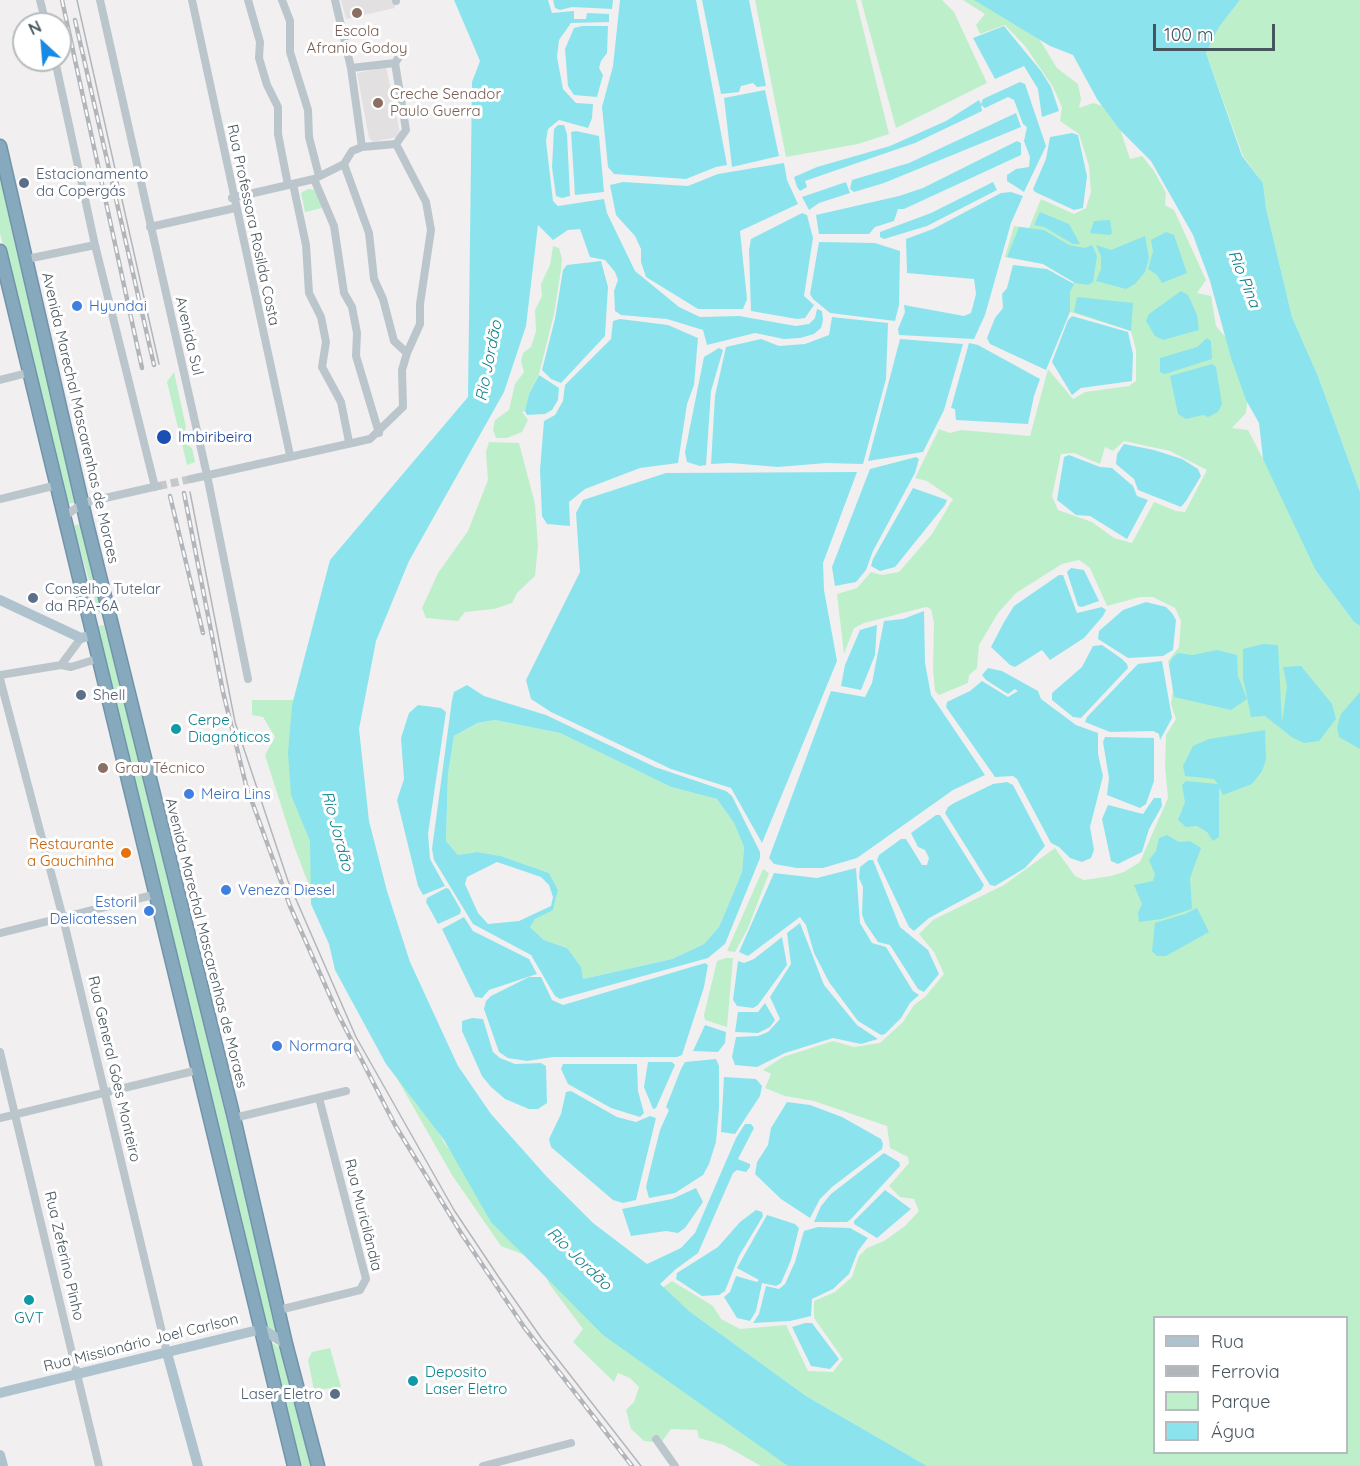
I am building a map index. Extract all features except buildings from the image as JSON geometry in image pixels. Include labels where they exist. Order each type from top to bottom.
[{"type":"highway","name":"Avenida Marechal Mascarenhas de Moraes","points":[[0,146],[3,176],[27,259],[108,607],[234,1118],[286,1344],[318,1466]]},
{"type":"highway","points":[[0,251],[57,485],[87,637],[100,658],[294,1466]]},
{"type":"highway","points":[[87,637],[108,607]]},
{"type":"main road","points":[[0,600],[87,637]]},
{"type":"main road","name":"Rua Missionário Joel Carlson","points":[[0,1393],[262,1329],[286,1344]]},
{"type":"main road","name":"Rua General Góes Monteiro","points":[[167,1353],[198,1466]]},
{"type":"main road","points":[[0,1455],[3,1466]]},
{"type":"street","name":"Avenida Sul","points":[[100,0],[207,475],[248,679]]},
{"type":"street","name":"Rua Professora Rosilda Costa","points":[[192,0],[232,198],[290,455]]},
{"type":"street","points":[[248,0],[260,42],[259,58],[267,85],[278,107],[278,134],[306,245],[309,293],[321,316],[326,342],[322,367],[341,402],[349,442]]},
{"type":"street","points":[[282,0],[290,21],[290,52],[308,110],[309,136],[316,177],[334,226],[344,293],[352,307],[357,333],[356,356],[379,433]]},
{"type":"street","points":[[335,0],[351,69],[362,147]]},
{"type":"street","points":[[232,198],[316,177],[345,164],[352,151],[362,147],[396,144],[406,130],[395,63],[403,51]]},
{"type":"street","points":[[351,69],[395,63]]},
{"type":"street","points":[[58,72],[95,245],[157,487],[83,503],[64,517]]},
{"type":"street","points":[[191,479],[290,455],[370,439],[379,433],[403,407],[402,370],[420,324],[419,308],[425,284],[431,224],[423,196],[396,144]]},
{"type":"street","points":[[345,164],[369,233],[369,253],[375,279],[394,341],[407,353]]},
{"type":"street","points":[[150,227],[235,208]]},
{"type":"street","points":[[27,259],[95,245]]},
{"type":"street","points":[[394,341],[413,339]]},
{"type":"street","points":[[0,380],[31,372]]},
{"type":"street","points":[[0,499],[57,485]]},
{"type":"street","points":[[61,665],[87,637]]},
{"type":"street","points":[[0,677],[61,665],[71,667],[100,658]]},
{"type":"street","name":"Rua General Góes Monteiro","points":[[0,677],[63,918],[167,1353]]},
{"type":"street","points":[[0,933],[157,894]]},
{"type":"street","name":"Rua Zeferino Pinho","points":[[0,1052],[99,1466]]},
{"type":"street","points":[[0,1118],[198,1070]]},
{"type":"street","points":[[234,1118],[346,1091]]},
{"type":"street","name":"Rua Muricilândia","points":[[279,1310],[360,1290],[366,1284],[319,1098]]},
{"type":"street","points":[[656,1439],[675,1466]]},
{"type":"street","points":[[483,1466],[571,1443]]},
{"type":"shaded area","name":"Escola Afranio Godoy","points":[[341,0],[395,0],[395,8],[346,19]]},
{"type":"shaded area","name":"Creche Senador Paulo Guerra","points":[[386,67],[400,133],[397,137],[373,142],[369,138],[357,73]]},
{"type":"green space","points":[[755,0],[856,0],[889,134],[858,144],[786,157]]},
{"type":"green space","points":[[861,0],[942,0],[954,12],[987,83],[896,128]]},
{"type":"green space","points":[[963,0],[993,0],[1033,29],[1057,68],[1078,84],[1081,99],[1079,108],[1093,103],[1106,107],[1118,123],[1130,159],[1142,156],[1154,171],[1166,193],[1165,205],[1174,210],[1206,280],[1197,293],[1211,296],[1216,326],[1228,340],[1248,395],[1246,413],[1232,428],[1248,430],[1286,503],[1316,571],[1354,622],[1360,626],[1360,1466],[927,1466],[806,1396],[689,1311],[662,1288],[672,1281],[713,1306],[721,1319],[740,1329],[786,1325],[808,1371],[833,1372],[843,1359],[814,1318],[814,1301],[835,1292],[852,1277],[859,1256],[867,1248],[884,1241],[905,1226],[919,1211],[914,1199],[900,1197],[889,1186],[909,1163],[908,1157],[890,1148],[887,1126],[814,1101],[785,1096],[765,1088],[771,1074],[763,1070],[783,1057],[833,1041],[854,1047],[880,1043],[903,1022],[914,1005],[925,997],[944,974],[934,952],[919,934],[933,920],[1004,885],[1055,848],[1075,876],[1084,880],[1124,872],[1140,862],[1168,798],[1165,767],[1166,735],[1176,719],[1171,704],[1173,690],[1168,661],[1179,647],[1181,621],[1175,608],[1153,597],[1140,597],[1107,606],[1090,568],[1079,560],[1062,564],[1016,593],[998,613],[979,645],[977,668],[969,675],[968,683],[939,695],[935,691],[934,623],[931,609],[926,607],[864,623],[854,628],[844,654],[837,594],[857,588],[871,572],[882,575],[899,572],[932,534],[953,499],[927,481],[915,478],[939,429],[950,433],[961,430],[1030,436],[1048,369],[1073,399],[1085,392],[1129,386],[1136,381],[1136,350],[1131,331],[1070,312],[1070,292],[1074,282],[1043,264],[1005,257],[1014,226],[1029,228],[1041,199],[1074,214],[1086,208],[1091,192],[1089,166],[1079,134],[1060,121],[1062,107],[1053,87],[1025,46],[1005,25],[980,34],[976,25],[985,14]],"holes":[[[1124,441],[1170,451],[1207,470],[1185,512],[1176,511],[1154,502],[1132,543],[1114,538],[1092,522],[1058,510],[1052,496],[1061,454],[1074,453],[1100,464],[1105,447],[1113,451]]]},
{"type":"green space","points":[[1240,0],[1360,0],[1360,492],[1318,376],[1292,317],[1266,208],[1263,183],[1243,156],[1206,53],[1219,27]]},
{"type":"green space","points":[[3,180],[80,502],[67,504],[0,233],[0,183]]},
{"type":"green space","points":[[308,189],[317,190],[322,208],[305,212],[301,193]]},
{"type":"green space","points":[[553,246],[559,248],[562,259],[561,270],[554,314],[539,374],[529,394],[525,411],[522,412],[528,420],[522,432],[507,438],[496,438],[493,430],[495,420],[509,410],[515,384],[524,372],[521,361],[523,353],[531,347],[536,331],[535,310],[542,296],[541,284],[550,265]]},
{"type":"green space","points":[[174,372],[186,427],[183,434],[185,443],[192,448],[195,462],[187,465],[167,382]]},
{"type":"green space","points":[[489,442],[519,443],[535,504],[538,546],[535,576],[517,593],[512,603],[494,609],[465,612],[458,621],[426,618],[422,608],[438,573],[468,531],[488,480],[486,452]]},
{"type":"green space","points":[[84,523],[104,605],[99,614],[73,526]]},
{"type":"green space","points":[[104,625],[170,883],[278,1336],[266,1329],[238,1209],[222,1153],[97,626]]},
{"type":"green space","points":[[252,700],[305,700],[393,1051],[445,1144],[468,1173],[813,1466],[761,1466],[724,1445],[699,1438],[697,1430],[671,1429],[661,1443],[644,1441],[631,1429],[626,1410],[634,1402],[639,1387],[630,1378],[618,1373],[614,1382],[573,1342],[583,1329],[550,1285],[538,1260],[501,1246],[452,1175],[394,1073],[321,917],[294,846],[265,755],[275,737],[263,717],[252,715]]},
{"type":"green space","points":[[495,720],[560,733],[671,787],[717,799],[734,823],[744,847],[742,872],[719,927],[704,944],[672,959],[583,979],[567,948],[544,940],[530,927],[535,919],[553,909],[558,890],[549,873],[501,856],[477,852],[458,855],[446,841],[448,774],[454,736],[479,723]]},
{"type":"green space","points":[[763,869],[769,873],[748,928],[735,952],[727,951]]},
{"type":"green space","points":[[733,958],[727,1027],[705,1020],[704,1015],[717,961]]},
{"type":"green space","points":[[270,1341],[283,1350],[311,1466],[298,1466]]},
{"type":"green space","points":[[330,1348],[341,1387],[314,1390],[308,1360],[312,1352]]},
{"type":"water","name":"Rio Jordão","points":[[454,0],[548,0],[552,13],[574,11],[574,19],[586,19],[587,13],[609,14],[609,22],[571,23],[559,40],[557,57],[563,89],[576,103],[593,104],[592,118],[588,128],[559,120],[548,129],[546,141],[553,201],[558,206],[604,199],[607,213],[635,271],[679,307],[700,317],[739,316],[796,326],[809,324],[815,318],[817,309],[822,311],[823,320],[821,328],[814,334],[800,338],[784,339],[755,333],[707,345],[703,330],[667,319],[621,315],[615,311],[614,291],[618,280],[615,272],[605,260],[590,257],[580,229],[568,230],[553,240],[538,225],[526,326],[504,392],[409,561],[376,641],[359,729],[369,821],[387,891],[410,962],[458,1066],[491,1114],[547,1177],[593,1223],[647,1264],[681,1248],[695,1233],[736,1138],[745,1124],[751,1124],[754,1128],[738,1159],[750,1164],[750,1167],[746,1172],[737,1170],[733,1173],[698,1253],[660,1284],[689,1311],[806,1396],[927,1466],[788,1466],[603,1335],[491,1222],[444,1140],[386,1064],[335,970],[329,944],[311,904],[310,841],[291,795],[288,753],[292,705],[330,560],[468,397],[472,82],[480,61]]},
{"type":"water","points":[[553,0],[613,0],[612,9],[572,7],[560,10],[555,8]]},
{"type":"water","points":[[620,0],[696,0],[727,165],[686,179],[614,174],[608,167],[602,107],[613,66]]},
{"type":"water","points":[[702,0],[749,0],[766,86],[757,87],[753,83],[741,86],[739,92],[721,94]]},
{"type":"water","name":"Rio Pina","points":[[974,0],[1240,0],[1219,27],[1206,53],[1242,156],[1263,183],[1266,208],[1292,317],[1318,376],[1360,492],[1360,626],[1354,622],[1316,571],[1263,459],[1259,423],[1246,400],[1231,358],[1210,281],[1193,235],[1151,161],[1120,130],[1097,99],[1073,55],[1050,46]]},
{"type":"water","points":[[608,26],[607,53],[599,68],[603,75],[597,97],[574,95],[568,86],[565,49],[574,28]]},
{"type":"water","points":[[1004,26],[1041,71],[1051,87],[1059,111],[1042,117],[1038,89],[1024,66],[995,79],[973,38]]},
{"type":"water","points":[[1020,82],[1025,84],[1046,146],[1024,192],[1007,181],[1007,175],[1016,169],[1029,167],[1030,157],[1024,141],[1027,127],[1023,124],[1014,100],[1008,97],[985,108],[981,105],[982,111],[915,143],[805,181],[807,187],[800,191],[797,187],[794,177],[817,167],[890,146],[946,121],[979,100],[981,104],[983,99]]},
{"type":"water","points":[[765,90],[779,156],[732,167],[724,98]]},
{"type":"water","points":[[1016,113],[1021,127],[884,183],[854,192],[850,189],[852,180],[909,163]]},
{"type":"water","points":[[558,125],[564,125],[567,134],[570,196],[562,198],[556,196],[552,167],[554,129]]},
{"type":"water","points":[[571,132],[599,136],[604,192],[575,195]]},
{"type":"water","points":[[1072,133],[1078,135],[1087,176],[1083,208],[1074,210],[1033,189],[1046,159],[1050,137]]},
{"type":"water","points":[[1017,141],[1021,143],[1021,155],[904,209],[898,209],[894,221],[875,227],[869,234],[819,234],[816,215],[899,196],[923,188]]},
{"type":"water","points":[[784,163],[787,180],[798,204],[740,231],[747,299],[743,309],[698,309],[646,277],[641,262],[641,249],[635,236],[616,215],[610,185],[623,182],[688,186],[718,174]]},
{"type":"water","points":[[846,182],[850,193],[819,203],[809,210],[802,197]]},
{"type":"water","points":[[993,182],[997,190],[927,226],[884,239],[880,237],[880,232],[931,213]]},
{"type":"water","points":[[1011,192],[1023,196],[1011,223],[985,315],[974,339],[899,335],[898,329],[905,312],[904,305],[964,316],[971,313],[976,294],[974,279],[907,273],[906,239],[933,229],[1001,193]]},
{"type":"water","points":[[1040,212],[1069,224],[1080,244],[1073,244],[1044,227],[1034,225]]},
{"type":"water","points":[[802,213],[807,215],[813,238],[804,296],[814,305],[805,318],[797,319],[751,311],[749,250],[751,239]]},
{"type":"water","points":[[1110,220],[1112,233],[1110,235],[1090,233],[1094,221]]},
{"type":"water","points":[[1019,227],[1044,230],[1069,245],[1085,248],[1092,245],[1097,256],[1093,282],[1088,285],[1075,283],[1043,264],[1007,257]]},
{"type":"water","points":[[1166,232],[1174,235],[1187,273],[1162,283],[1157,275],[1148,269],[1153,251],[1151,240]]},
{"type":"water","points":[[1145,236],[1149,258],[1145,272],[1135,284],[1126,289],[1096,281],[1101,269],[1101,256],[1096,245],[1111,250]]},
{"type":"water","points":[[819,242],[875,243],[900,251],[899,305],[895,321],[830,313],[813,299],[810,294]]},
{"type":"water","points":[[601,261],[608,287],[605,336],[561,383],[551,379],[542,370],[555,319],[563,270],[567,265]]},
{"type":"water","points":[[1013,265],[1047,269],[1074,284],[1070,292],[1070,312],[1046,370],[990,344],[987,338],[995,318],[1003,308],[1002,294],[1007,288]]},
{"type":"water","points":[[1181,291],[1188,295],[1197,315],[1199,330],[1163,340],[1155,336],[1146,321],[1149,314]]},
{"type":"water","points":[[1077,297],[1133,303],[1131,331],[1074,312]]},
{"type":"water","points":[[1072,316],[1128,332],[1133,354],[1132,381],[1081,388],[1072,395],[1052,362],[1068,320]]},
{"type":"water","points":[[832,317],[888,323],[886,379],[863,464],[826,463],[778,467],[730,463],[711,464],[715,396],[726,347],[761,339],[779,346],[805,344],[829,335]]},
{"type":"water","points":[[620,319],[668,325],[698,338],[694,385],[687,404],[678,463],[640,468],[585,489],[569,502],[570,526],[547,524],[542,516],[540,470],[544,421],[555,415],[563,401],[565,385],[611,339],[613,321]]},
{"type":"water","points":[[1207,338],[1211,341],[1212,359],[1165,374],[1160,372],[1160,358],[1197,347]]},
{"type":"water","points":[[900,339],[963,344],[944,410],[923,452],[868,461]]},
{"type":"water","points":[[969,343],[978,345],[1040,379],[1028,424],[956,420],[955,409],[951,408]]},
{"type":"water","points":[[719,348],[723,350],[711,391],[706,465],[700,466],[687,462],[685,452],[704,357]]},
{"type":"water","points":[[1212,364],[1216,367],[1222,404],[1218,412],[1208,417],[1203,415],[1186,419],[1178,414],[1170,376]]},
{"type":"water","points":[[539,375],[559,388],[558,400],[552,410],[545,414],[527,415],[525,411],[529,394]]},
{"type":"water","points":[[1124,444],[1182,459],[1198,469],[1201,476],[1181,507],[1138,490],[1134,479],[1116,464],[1117,454]]},
{"type":"water","points":[[1069,455],[1100,467],[1112,468],[1133,486],[1137,496],[1148,500],[1127,539],[1090,516],[1076,515],[1057,500],[1064,457]]},
{"type":"water","points":[[916,457],[919,459],[915,473],[873,551],[866,570],[856,582],[835,586],[832,567],[870,469]]},
{"type":"water","points":[[857,472],[823,563],[824,590],[837,661],[762,843],[731,788],[671,769],[551,712],[531,699],[526,680],[580,572],[576,513],[583,500],[666,473]]},
{"type":"water","points":[[913,488],[947,500],[895,567],[880,571],[871,566],[873,559]]},
{"type":"water","points":[[1071,568],[1084,570],[1099,601],[1082,607],[1078,606],[1067,572]]},
{"type":"water","points":[[1059,575],[1063,575],[1077,613],[1102,607],[1106,610],[1103,616],[1084,638],[1050,660],[1042,650],[1015,667],[1010,665],[991,647],[1004,622],[1014,606]]},
{"type":"water","points":[[1146,602],[1166,607],[1176,620],[1173,650],[1163,656],[1128,658],[1098,639],[1099,631],[1123,610]]},
{"type":"water","points":[[924,611],[925,663],[931,695],[985,775],[953,790],[857,858],[823,868],[797,868],[774,864],[769,858],[831,691],[865,697],[872,683],[884,621],[903,619]]},
{"type":"water","points":[[877,625],[875,655],[861,690],[841,686],[845,665],[860,630]]},
{"type":"water","points":[[1263,644],[1278,645],[1282,723],[1287,686],[1283,667],[1301,666],[1332,704],[1336,719],[1319,741],[1304,743],[1293,738],[1265,716],[1251,717],[1243,678],[1243,649]]},
{"type":"water","points":[[1102,645],[1122,659],[1128,668],[1081,718],[1073,717],[1052,700],[1052,693],[1082,667],[1093,646]]},
{"type":"water","points":[[1217,650],[1237,655],[1238,676],[1247,699],[1231,710],[1174,697],[1169,664],[1173,657],[1178,653],[1192,655]]},
{"type":"water","points":[[1162,661],[1172,718],[1160,740],[1159,734],[1153,731],[1110,732],[1085,722],[1087,717],[1138,664]]},
{"type":"water","points":[[988,668],[1002,671],[1038,691],[1041,699],[1076,725],[1098,733],[1098,754],[1103,776],[1090,827],[1094,850],[1091,858],[1082,862],[1070,858],[1059,847],[1051,843],[1017,779],[1013,776],[995,777],[946,707],[947,702],[970,691],[982,681],[1008,697],[1018,691],[1015,689],[1008,694],[986,680],[982,675]]},
{"type":"water","points":[[467,685],[484,696],[546,715],[655,767],[726,791],[732,796],[760,852],[760,858],[725,944],[708,958],[560,999],[555,996],[531,955],[473,924],[434,860],[432,849],[454,692]],"holes":[[[495,720],[560,733],[671,787],[717,799],[734,823],[744,847],[742,872],[719,927],[704,944],[672,959],[583,979],[581,967],[567,948],[544,940],[530,927],[535,919],[553,910],[558,890],[549,873],[501,856],[477,852],[458,855],[446,841],[448,774],[454,736],[478,723]],[[497,862],[541,877],[549,885],[553,897],[551,906],[519,921],[488,924],[478,913],[465,884],[467,877]]]},
{"type":"water","points":[[1360,692],[1360,749],[1339,737],[1337,727],[1341,714]]},
{"type":"water","points":[[418,705],[441,708],[446,712],[428,834],[430,859],[445,886],[423,895],[418,886],[397,800],[404,779],[401,738],[409,713]]},
{"type":"water","points":[[1265,730],[1266,760],[1262,771],[1252,784],[1223,795],[1219,787],[1219,837],[1213,841],[1207,832],[1197,826],[1186,827],[1178,820],[1185,802],[1182,785],[1186,781],[1218,784],[1214,779],[1185,776],[1183,766],[1193,746],[1209,739]]},
{"type":"water","points":[[1105,737],[1154,738],[1154,781],[1146,804],[1140,808],[1107,795],[1109,778],[1103,742]]},
{"type":"water","points":[[1007,782],[1013,785],[1045,846],[1025,868],[995,886],[990,885],[945,813],[954,803],[993,784]]},
{"type":"water","points":[[1154,798],[1161,798],[1162,806],[1149,829],[1142,852],[1118,864],[1111,861],[1102,819],[1108,805],[1143,814]]},
{"type":"water","points":[[936,815],[940,815],[984,885],[981,890],[929,918],[914,931],[909,927],[877,860],[879,855],[901,839],[906,839],[922,865],[927,865],[929,858],[925,850],[918,847],[911,833]]},
{"type":"water","points":[[1167,835],[1179,842],[1190,841],[1201,848],[1190,878],[1192,909],[1161,919],[1139,922],[1138,913],[1142,904],[1134,885],[1153,881],[1155,874],[1149,860],[1156,851],[1159,838]]},
{"type":"water","points":[[869,860],[873,860],[900,927],[928,950],[939,974],[924,992],[918,989],[890,945],[878,942],[865,923],[862,914],[863,887],[859,878],[860,867]]},
{"type":"water","points":[[856,868],[860,923],[872,943],[886,947],[913,991],[919,995],[910,1003],[901,1018],[885,1034],[881,1035],[858,1021],[829,982],[814,953],[806,925],[800,917],[748,956],[739,952],[774,873],[817,878]]},
{"type":"water","points":[[446,888],[449,889],[461,910],[460,914],[438,924],[426,902],[427,898]]},
{"type":"water","points":[[1197,908],[1209,932],[1166,956],[1157,956],[1152,951],[1155,923]]},
{"type":"water","points":[[464,917],[473,931],[529,959],[537,974],[489,990],[482,998],[475,997],[442,929]]},
{"type":"water","points":[[800,923],[824,985],[857,1025],[878,1039],[861,1044],[833,1038],[785,1053],[757,1067],[735,1065],[732,1057],[736,1037],[758,1036],[768,1032],[780,1019],[770,997],[791,964],[787,933]]},
{"type":"water","points":[[782,937],[787,965],[758,1005],[753,1008],[737,1006],[733,1000],[738,961],[744,963],[754,959]]},
{"type":"water","points":[[705,963],[708,965],[704,987],[682,1055],[677,1057],[553,1057],[527,1061],[508,1058],[499,1052],[484,1009],[486,1001],[491,996],[529,977],[541,977],[552,1000],[563,1005]]},
{"type":"water","points":[[765,1003],[775,1020],[770,1027],[758,1033],[735,1032],[738,1012],[758,1012]]},
{"type":"water","points":[[472,1018],[483,1019],[493,1052],[500,1058],[515,1064],[541,1063],[546,1066],[547,1103],[538,1109],[529,1109],[505,1099],[491,1087],[482,1076],[462,1031],[462,1021]]},
{"type":"water","points":[[705,1025],[726,1032],[725,1043],[718,1052],[693,1051]]},
{"type":"water","points":[[716,1059],[719,1066],[719,1108],[716,1142],[709,1164],[703,1175],[675,1193],[649,1198],[646,1187],[649,1174],[660,1130],[669,1110],[666,1107],[681,1069],[685,1062]]},
{"type":"water","points":[[648,1062],[672,1062],[675,1065],[656,1108],[653,1109],[644,1087]]},
{"type":"water","points":[[563,1064],[637,1064],[638,1091],[644,1113],[640,1117],[611,1108],[568,1084],[561,1069]]},
{"type":"water","points":[[724,1077],[756,1079],[762,1086],[760,1096],[735,1134],[721,1132]]},
{"type":"water","points":[[571,1091],[617,1117],[636,1122],[650,1116],[656,1118],[636,1200],[623,1203],[613,1200],[551,1147],[549,1139],[561,1114],[566,1092]]},
{"type":"water","points":[[787,1102],[810,1105],[842,1117],[881,1139],[883,1144],[882,1149],[832,1187],[820,1199],[810,1218],[781,1199],[755,1174],[757,1162],[768,1145],[771,1128]]},
{"type":"water","points":[[884,1153],[899,1162],[900,1166],[851,1219],[847,1222],[814,1222],[821,1206],[831,1194]]},
{"type":"water","points":[[696,1188],[703,1202],[685,1228],[678,1233],[666,1231],[631,1236],[622,1209],[672,1199]]},
{"type":"water","points":[[885,1190],[911,1209],[877,1238],[854,1224],[854,1221]]},
{"type":"water","points":[[756,1210],[762,1212],[763,1216],[739,1256],[725,1291],[719,1295],[702,1296],[676,1279],[677,1273],[718,1247],[740,1222]]},
{"type":"water","points":[[767,1215],[795,1224],[799,1228],[791,1260],[781,1283],[776,1286],[762,1283],[756,1311],[750,1321],[737,1318],[724,1297],[730,1292],[736,1276],[757,1282],[759,1280],[737,1268]]},
{"type":"water","points":[[818,1227],[850,1228],[868,1238],[858,1251],[849,1274],[833,1289],[812,1299],[811,1316],[790,1321],[753,1323],[759,1314],[766,1286],[779,1289],[785,1284],[795,1262],[804,1231]]},
{"type":"water","points":[[812,1323],[839,1359],[830,1369],[811,1366],[792,1327]]},
{"type":"tunnel","points":[[159,486],[191,479]]},
{"type":"tram line","points":[[77,0],[159,364]]},
{"type":"tram line","points":[[190,492],[235,722],[288,881],[356,1037],[454,1210],[542,1339],[641,1466]]},
{"type":"railway","points":[[62,0],[142,368]]},
{"type":"railway","points":[[75,20],[154,365]]},
{"type":"railway","points":[[184,493],[223,692],[246,785],[290,906],[338,1014],[395,1125],[461,1233],[524,1327],[632,1466]]},
{"type":"railway","points":[[170,496],[203,633]]},
{"type":"place","name":"Escola Afranio Godoy","points":[[357,13]]},
{"type":"place","name":"Creche Senador Paulo Guerra","points":[[378,103]]},
{"type":"place","name":"Estacionamento da Copergás","points":[[24,183]]},
{"type":"place","name":"Hyundai","points":[[77,306]]},
{"type":"place","name":"Imbiribeira","points":[[164,437]]},
{"type":"place","name":"Conselho Tutelar da RPA-6A","points":[[33,598]]},
{"type":"place","name":"Shell","points":[[81,695]]},
{"type":"place","name":"Cerpe Diagnóticos","points":[[176,729]]},
{"type":"place","name":"Grau Técnico","points":[[103,768]]},
{"type":"place","name":"Meira Lins","points":[[189,794]]},
{"type":"place","name":"Restaurante a Gauchinha","points":[[126,853]]},
{"type":"place","name":"Veneza Diesel","points":[[226,890]]},
{"type":"place","name":"Estoril Delicatessen","points":[[149,911]]},
{"type":"place","name":"Normarq","points":[[277,1046]]},
{"type":"place","name":"GVT","points":[[29,1300]]},
{"type":"place","name":"Deposito Laser Eletro","points":[[413,1381]]},
{"type":"place","name":"Laser Eletro","points":[[335,1394]]}]
